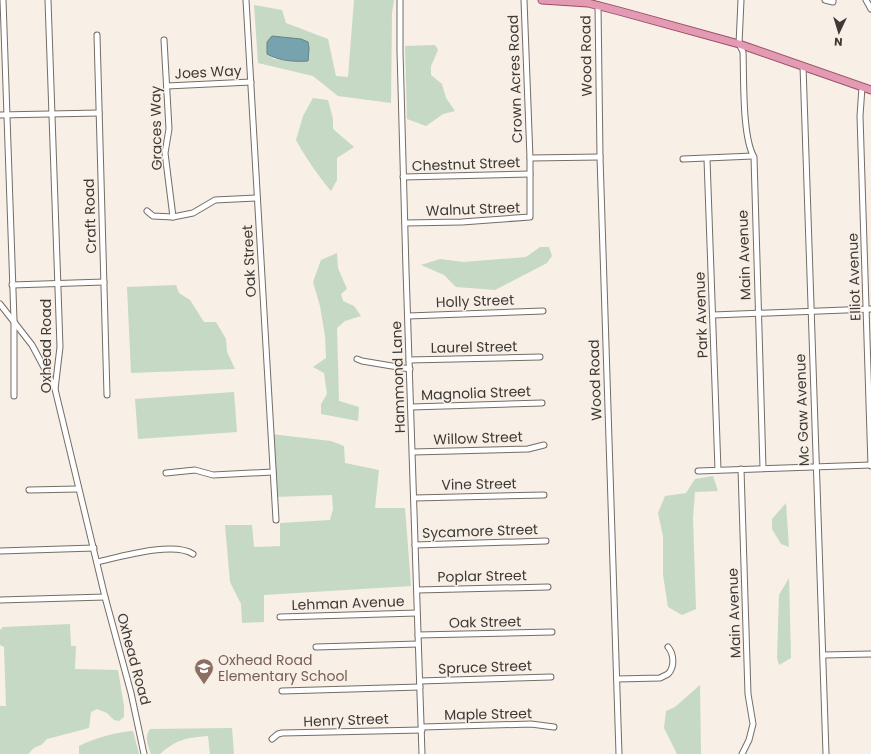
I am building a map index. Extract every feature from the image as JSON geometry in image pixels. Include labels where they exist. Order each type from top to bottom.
[{"type":"main road","points":[[542,0],[589,2],[739,44],[871,90]]},
{"type":"street","points":[[3,0],[14,320],[14,396]]},
{"type":"street","name":"Oxhead Road","points":[[48,0],[60,347],[55,389],[78,489],[133,701],[144,754]]},
{"type":"street","name":"Oak Street","points":[[246,0],[276,520]]},
{"type":"street","name":"Hammond Lane","points":[[400,0],[403,177],[422,754]]},
{"type":"street","name":"Crown Acres Road","points":[[524,0],[530,158]]},
{"type":"street","name":"Main Avenue","points":[[741,0],[739,44],[743,52],[745,113],[750,150],[753,156],[763,468]]},
{"type":"street","points":[[825,0],[833,1]]},
{"type":"street","points":[[866,0],[871,9]]},
{"type":"street","name":"Wood Road","points":[[598,5],[600,157],[619,754]]},
{"type":"street","name":"Craft Road","points":[[96,35],[107,395]]},
{"type":"street","name":"Graces Way","points":[[164,40],[169,129],[165,153],[173,217]]},
{"type":"street","name":"Mc Gaw Avenue","points":[[803,66],[826,754]]},
{"type":"street","name":"Joes Way","points":[[167,86],[251,82]]},
{"type":"street","name":"Elliot Avenue","points":[[862,87],[860,116],[869,309],[871,465]]},
{"type":"street","points":[[0,115],[99,113]]},
{"type":"street","points":[[684,159],[753,156]]},
{"type":"street","points":[[530,158],[600,157]]},
{"type":"street","name":"Walnut Street","points":[[405,223],[462,222],[529,218],[530,158]]},
{"type":"street","name":"Park Avenue","points":[[707,159],[718,470]]},
{"type":"street","name":"Chestnut Street","points":[[403,177],[530,174]]},
{"type":"street","points":[[147,211],[153,216],[173,217],[193,214],[215,200],[258,198]]},
{"type":"street","points":[[12,285],[104,282]]},
{"type":"street","points":[[0,304],[32,345],[55,389]]},
{"type":"street","points":[[713,315],[869,309]]},
{"type":"street","name":"Holly Street","points":[[408,316],[543,311]]},
{"type":"street","name":"Laurel Street","points":[[409,360],[540,357]]},
{"type":"street","points":[[357,359],[410,369]]},
{"type":"street","name":"Magnolia Street","points":[[411,407],[542,403]]},
{"type":"street","name":"Willow Street","points":[[412,452],[528,449],[544,445]]},
{"type":"street","points":[[698,471],[871,465]]},
{"type":"street","name":"Main Avenue","points":[[741,469],[748,694],[754,724],[744,753]]},
{"type":"street","points":[[166,473],[195,470],[213,475],[273,472]]},
{"type":"street","points":[[29,490],[78,489]]},
{"type":"street","name":"Vine Street","points":[[414,498],[544,495]]},
{"type":"street","name":"Sycamore Street","points":[[415,545],[546,541]]},
{"type":"street","points":[[0,551],[94,548]]},
{"type":"street","points":[[97,562],[147,551],[183,549],[193,554]]},
{"type":"street","name":"Poplar Street","points":[[416,590],[548,587]]},
{"type":"street","points":[[0,600],[105,597]]},
{"type":"street","name":"Lehman Avenue","points":[[280,617],[417,613]]},
{"type":"street","name":"Oak Street","points":[[418,636],[552,632]]},
{"type":"street","points":[[316,647],[418,644]]},
{"type":"street","points":[[617,679],[660,678],[668,674],[673,663],[672,651],[668,647]]},
{"type":"street","points":[[823,655],[871,654]]},
{"type":"street","name":"Spruce Street","points":[[282,692],[551,677]]},
{"type":"street","name":"Maple Street","points":[[422,728],[531,724],[554,727]]},
{"type":"street","name":"Henry Street","points":[[272,739],[278,734],[422,728]]},
{"type":"green space","points":[[354,0],[394,0],[392,13],[391,103],[338,96],[313,76],[258,63],[254,5],[282,10],[286,23],[328,39],[336,76],[348,77]],"holes":[[[267,42],[299,62],[274,59],[267,54]]]},
{"type":"green space","points":[[435,45],[438,50],[431,66],[431,75],[442,84],[446,98],[455,111],[443,114],[426,126],[407,119],[405,46]]},
{"type":"green space","points":[[313,98],[328,100],[333,119],[333,129],[354,147],[337,158],[337,180],[331,191],[312,166],[296,140],[303,116]]},
{"type":"green space","points":[[540,247],[549,247],[552,256],[547,263],[495,290],[456,287],[444,275],[421,265],[440,259],[463,262],[526,257]]},
{"type":"green space","points":[[337,253],[338,268],[347,289],[341,294],[343,301],[354,306],[361,316],[345,321],[337,328],[339,401],[359,407],[358,421],[321,414],[321,404],[327,394],[324,373],[313,367],[326,358],[325,336],[320,306],[313,282],[321,260]]},
{"type":"green space","points":[[176,285],[179,293],[190,300],[204,322],[216,322],[226,339],[227,352],[235,369],[131,373],[127,287]]},
{"type":"green space","points":[[234,392],[237,432],[138,439],[135,399]]},
{"type":"green space","points":[[271,434],[331,441],[344,446],[345,463],[379,470],[375,508],[405,508],[411,586],[264,595],[264,622],[242,623],[241,604],[230,582],[225,525],[252,525],[254,547],[280,546],[280,523],[330,520],[333,509],[332,495],[274,497]]},
{"type":"green space","points":[[713,476],[718,491],[695,492],[693,518],[696,609],[682,615],[668,607],[663,575],[663,536],[658,513],[665,496],[686,493],[695,479]]},
{"type":"green space","points":[[786,503],[789,547],[781,544],[772,529],[772,519]]},
{"type":"green space","points":[[789,578],[791,658],[779,665],[777,658],[779,595]]},
{"type":"green space","points":[[70,624],[71,646],[76,646],[75,669],[118,670],[124,706],[124,717],[119,721],[114,720],[107,713],[97,709],[91,712],[89,728],[47,739],[28,754],[0,754],[0,706],[6,706],[4,647],[0,645],[0,630],[3,627]]},
{"type":"green space","points":[[700,685],[701,754],[677,754],[664,728],[666,711],[675,707]]},
{"type":"green space","points":[[232,728],[234,754],[210,754],[208,736],[182,740],[160,754],[151,754],[147,741],[147,735],[150,729]]},
{"type":"green space","points":[[133,731],[139,754],[79,754],[79,746],[85,743],[113,734]]},
{"type":"water","points":[[272,36],[301,39],[308,42],[308,61],[287,60],[267,54],[267,42]]},
{"type":"place","name":"Oxhead Road Elementary School","points":[[204,685]]}]
